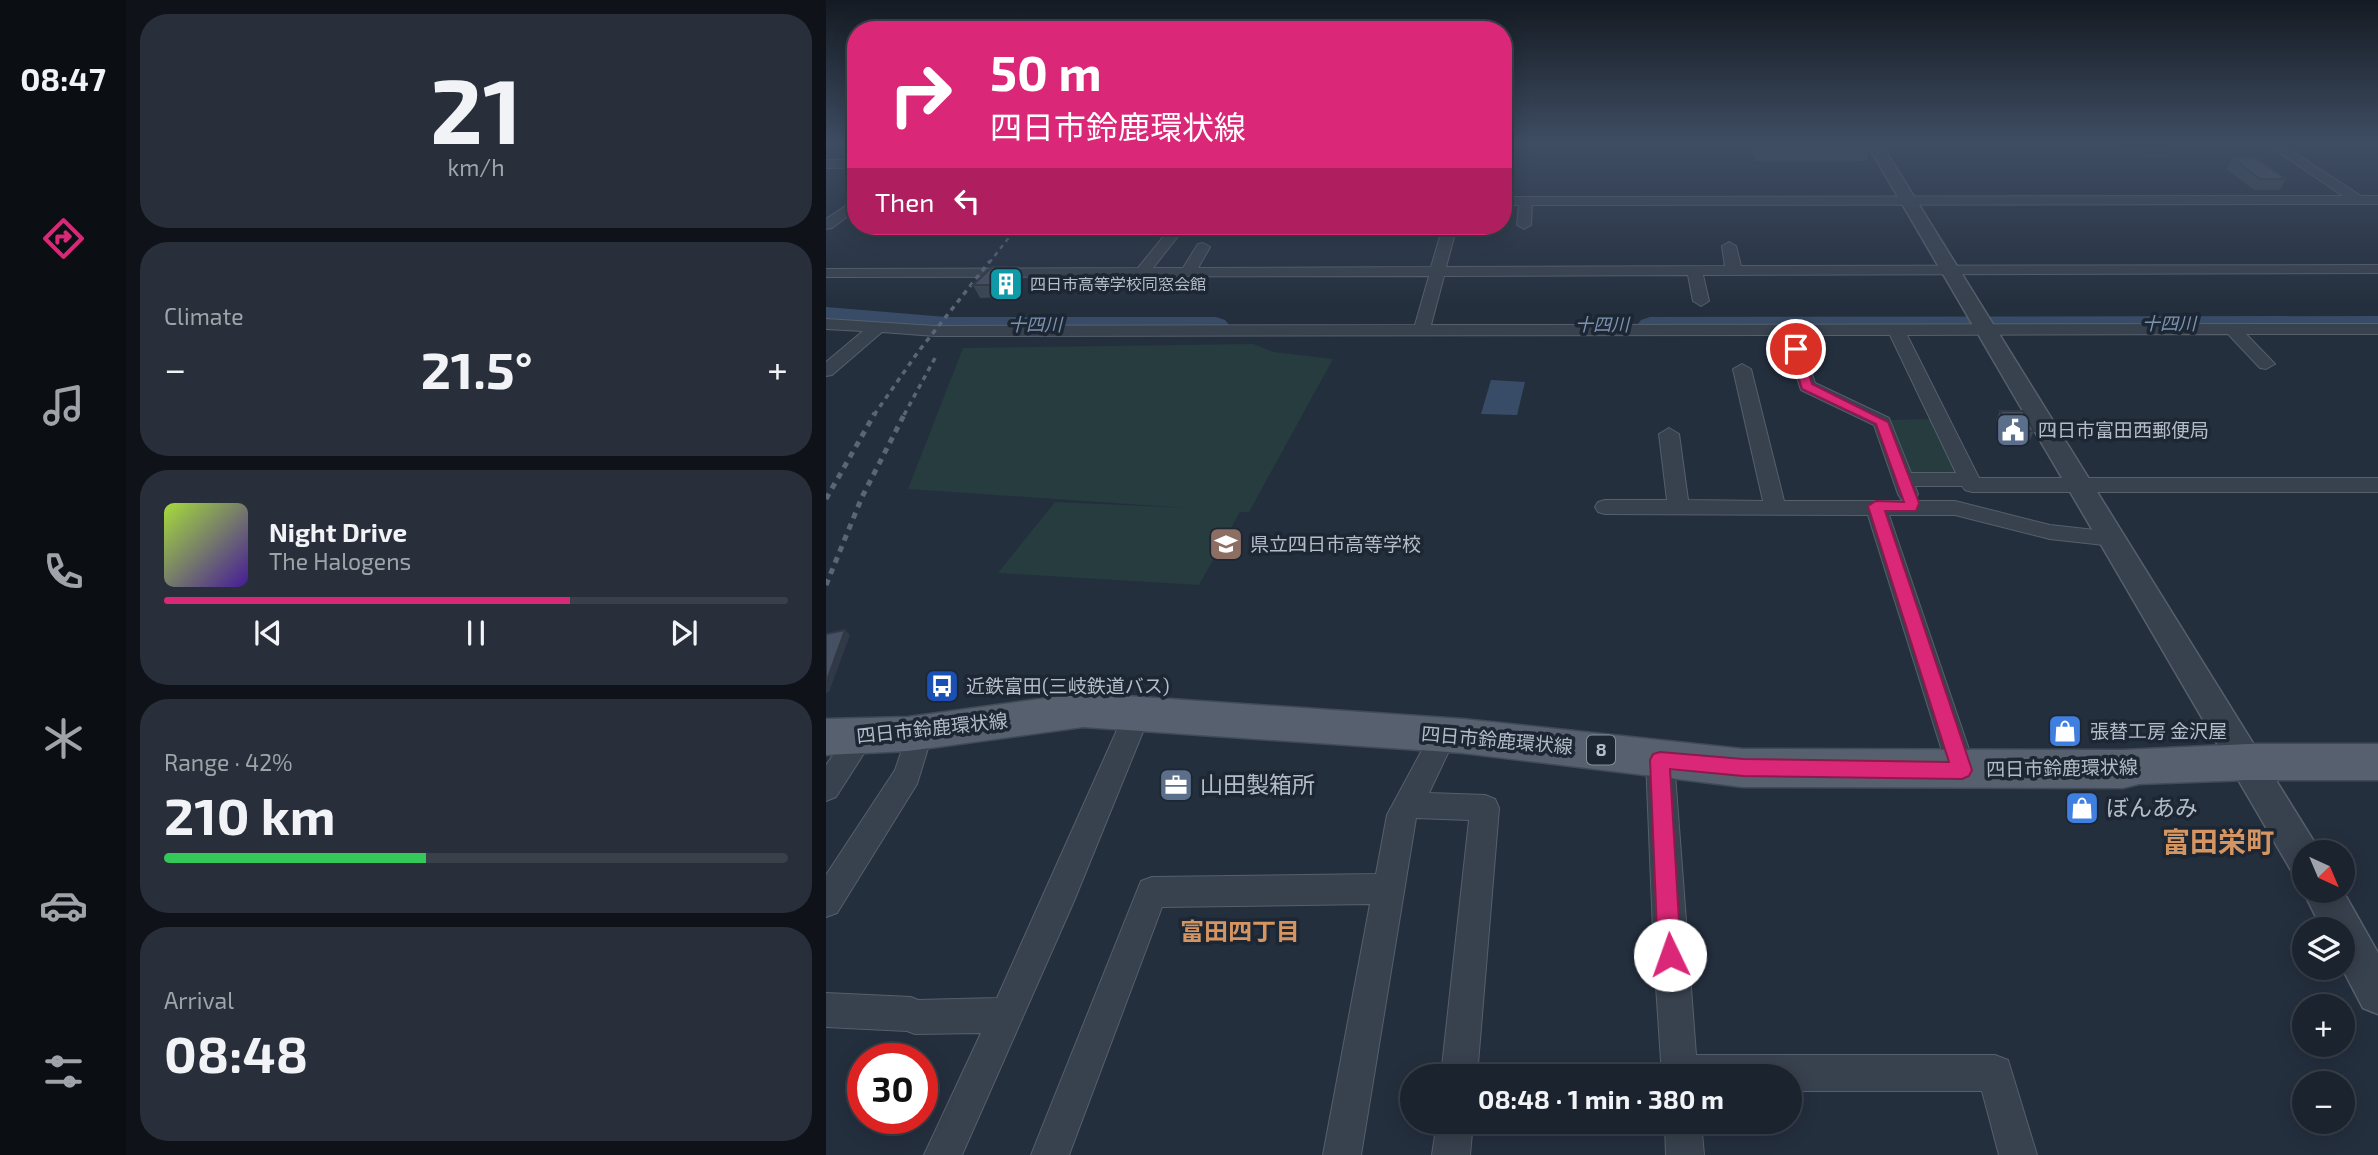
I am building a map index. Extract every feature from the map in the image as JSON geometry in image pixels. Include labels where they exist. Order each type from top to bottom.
[{"type":"main road","name":"四日市鈴鹿環状線","points":[[844,737],[920,732],[1059,712],[1139,712],[1444,734],[1604,750],[1660,760],[1743,768],[2123,769],[2139,766],[2248,762],[2373,769]]},
{"type":"street","points":[[1906,196],[2293,840]]},
{"type":"street","points":[[2351,196],[2378,214]]},
{"type":"street","points":[[1512,201],[2378,200]]},
{"type":"street","points":[[1524,225],[1527,201]]},
{"type":"street","points":[[826,225],[847,210]]},
{"type":"street","points":[[826,225],[847,224]]},
{"type":"street","points":[[1143,271],[1172,235]]},
{"type":"street","points":[[1422,326],[1448,235]]},
{"type":"street","points":[[1729,246],[1733,267],[1738,271]]},
{"type":"street","points":[[1188,272],[1203,247]]},
{"type":"street","points":[[826,273],[2378,269]]},
{"type":"street","points":[[1695,271],[1701,301]]},
{"type":"street","points":[[970,320],[1790,331],[1896,330],[1983,325],[2378,329]]},
{"type":"street","points":[[826,324],[935,331],[1422,326]]},
{"type":"street","points":[[826,371],[877,328]]},
{"type":"street","points":[[2232,329],[2266,364]]},
{"type":"street","points":[[1896,330],[1972,485],[2378,485]]},
{"type":"street","points":[[1790,331],[1807,386],[1882,422],[1904,480],[1911,508]]},
{"type":"street","points":[[1742,369],[1775,506]]},
{"type":"street","points":[[1669,434],[1675,496],[1681,507]]},
{"type":"street","points":[[1904,480],[1969,479]]},
{"type":"street","points":[[1876,506],[1962,770]]},
{"type":"street","points":[[1605,507],[1955,508],[2050,532],[2113,539]]},
{"type":"street","points":[[943,1155],[1139,712]]},
{"type":"street","points":[[826,902],[907,775],[920,732]]},
{"type":"street","points":[[1342,1155],[1401,815],[1409,805],[1444,734]]},
{"type":"street","points":[[826,788],[844,737]]},
{"type":"street","points":[[1660,760],[1678,1064]]},
{"type":"street","points":[[1409,805],[1485,808],[1460,1064]]},
{"type":"street","points":[[1050,1155],[1152,892],[1387,889]]},
{"type":"street","points":[[2329,903],[2378,993]]},
{"type":"street","points":[[826,1010],[911,1014],[915,1017],[1006,1015]]},
{"type":"street","points":[[1802,1074],[1995,1073],[2018,1155]]},
{"type":"street","points":[[1451,1155],[1454,1134]]},
{"type":"street","points":[[1684,1134],[1685,1155]]},
{"type":"green space","points":[[1253,344],[1273,352],[1333,359],[1249,512],[1240,512],[1199,585],[998,573],[1055,502],[1188,508],[908,489],[963,348]]},
{"type":"green space","points":[[1933,419],[1957,472],[1954,475],[1917,474],[1910,471],[1890,420]]},
{"type":"water","points":[[1491,380],[1525,382],[1517,415],[1481,414]]},
{"type":"building","points":[[992,267],[1016,267],[998,285],[973,285]]},
{"type":"building","points":[[2000,411],[2023,411],[2034,431],[2011,431]]},
{"type":"building","points":[[845,630],[826,683],[826,634]]},
{"type":"waterway","name":"十四川","points":[[826,314],[946,325],[1216,325]]},
{"type":"waterway","name":"十四川","points":[[1650,325],[2378,324]]},
{"type":"railway","points":[[989,263],[1011,235]]},
{"type":"railway","points":[[874,415],[918,352],[990,261]]},
{"type":"railway","points":[[904,415],[935,358]]},
{"type":"railway","points":[[826,499],[875,413]]},
{"type":"railway","points":[[826,585],[862,497],[905,413]]},
{"type":"place","name":"四日市高等学校同窓会館","points":[[1006,284]]},
{"type":"place","name":"四日市富田西郵便局","points":[[2013,430]]},
{"type":"place","name":"県立四日市高等学校","points":[[1226,544]]},
{"type":"place","name":"近鉄富田(三岐鉄道バス)","points":[[942,686]]},
{"type":"place","name":"張替工房 金沢屋","points":[[2065,731]]},
{"type":"place","name":"山田製箱所","points":[[1176,785]]},
{"type":"place","name":"ぼんあみ","points":[[2082,808]]},
{"type":"district","name":"富田栄町","points":[[2218,842]]},
{"type":"district","name":"富田四丁目","points":[[1240,932]]},
{"type":"route","points":[[1670,955],[1660,760],[1743,768],[1962,770],[1876,506],[1911,508],[1912,503],[1882,422],[1807,386],[1796,349]]}]
